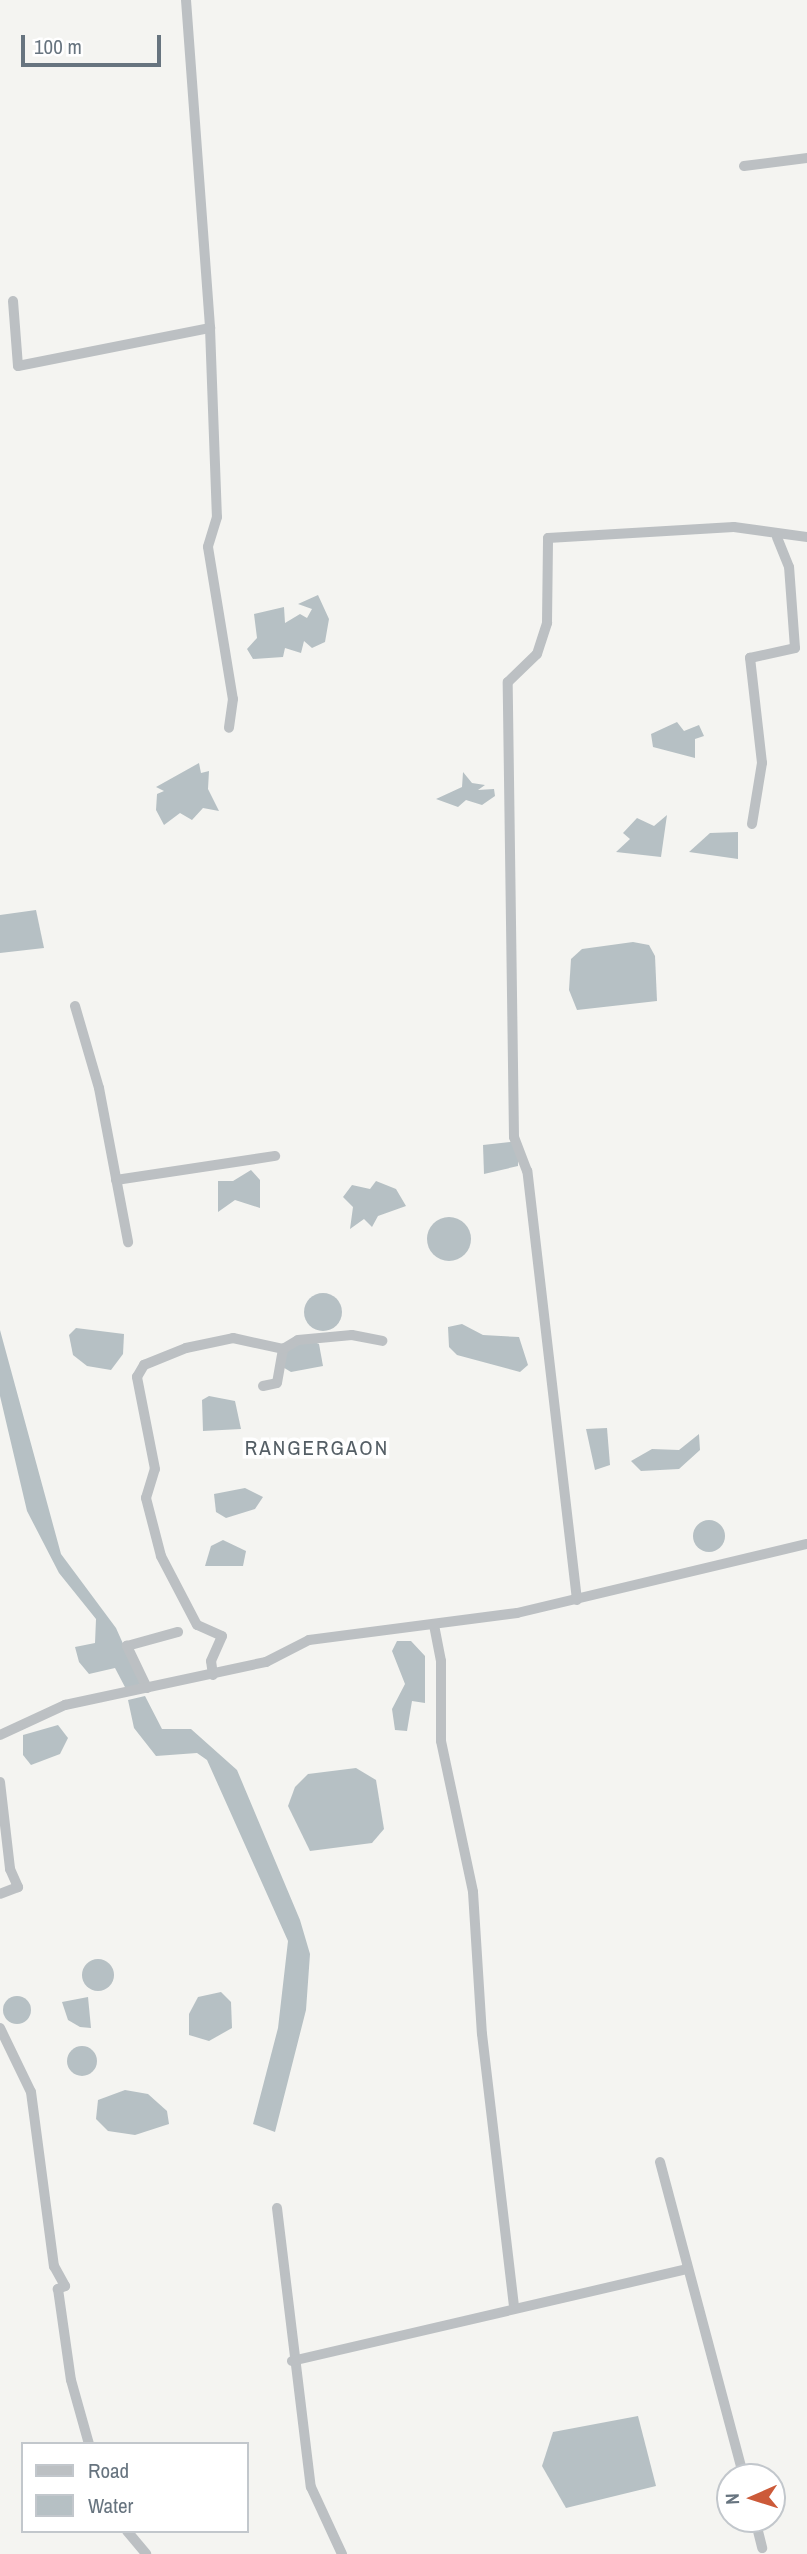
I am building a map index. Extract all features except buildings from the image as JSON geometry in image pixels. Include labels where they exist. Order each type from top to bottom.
[{"type":"street","points":[[186,0],[210,328],[217,517],[208,547],[233,699],[229,728]]},
{"type":"street","points":[[744,166],[807,158]]},
{"type":"street","points":[[13,301],[18,366],[210,328]]},
{"type":"street","points":[[577,1600],[527,1171],[514,1136],[508,682],[537,654],[547,623],[548,538],[734,527],[777,537],[807,537]]},
{"type":"street","points":[[752,824],[762,763],[750,657],[795,648],[789,567],[777,537]]},
{"type":"street","points":[[75,1006],[128,1242]]},
{"type":"street","points":[[116,1181],[275,1156]]},
{"type":"street","points":[[214,1675],[211,1661],[222,1636],[197,1625],[161,1556],[149,1510],[155,1469],[137,1377],[144,1366],[186,1348],[233,1338],[284,1349],[337,1335],[382,1341]]},
{"type":"street","points":[[263,1385],[277,1382],[284,1349]]},
{"type":"street","points":[[0,1735],[65,1705],[266,1662],[309,1640],[434,1625],[577,1600],[807,1544]]},
{"type":"street","points":[[434,1625],[441,1661],[441,1741],[473,1892],[482,2034],[514,2306]]},
{"type":"street","points":[[147,1688],[127,1646],[178,1632]]},
{"type":"street","points":[[0,1782],[10,1869],[18,1887],[0,1894]]},
{"type":"street","points":[[0,2028],[31,2092],[54,2266],[65,2286],[58,2289],[71,2380],[88,2442]]},
{"type":"street","points":[[660,2162],[686,2269],[740,2463]]},
{"type":"street","points":[[277,2208],[292,2361],[311,2487],[342,2554]]},
{"type":"street","points":[[292,2361],[514,2306],[686,2269]]},
{"type":"street","points":[[129,2533],[146,2554]]},
{"type":"street","points":[[758,2533],[762,2548]]},
{"type":"water","points":[[318,595],[329,619],[325,642],[312,648],[304,641],[301,653],[285,648],[283,657],[253,659],[247,649],[257,638],[254,614],[284,607],[285,623],[300,614],[307,618],[312,609],[298,604]]},
{"type":"water","points":[[677,722],[684,731],[699,725],[704,736],[695,739],[695,758],[653,747],[651,734]]},
{"type":"water","points":[[199,763],[201,773],[209,771],[208,789],[219,811],[203,808],[192,820],[180,813],[164,825],[156,810],[157,794],[164,791],[156,787]]},
{"type":"water","points":[[463,772],[472,783],[485,785],[478,790],[494,789],[495,796],[482,805],[466,800],[458,807],[436,799],[462,787]]},
{"type":"water","points":[[667,815],[661,857],[616,852],[630,839],[623,833],[637,818],[654,826]]},
{"type":"water","points":[[738,832],[738,859],[689,852],[710,833]]},
{"type":"water","points":[[36,910],[44,948],[0,953],[0,915]]},
{"type":"water","points":[[633,942],[649,945],[655,956],[657,1001],[577,1010],[569,990],[571,959],[582,949]]},
{"type":"water","points":[[518,1141],[518,1166],[484,1174],[483,1145]]},
{"type":"water","points":[[251,1170],[260,1180],[260,1208],[235,1200],[218,1212],[218,1181],[233,1181]]},
{"type":"water","points":[[376,1181],[396,1189],[406,1206],[378,1216],[372,1227],[364,1219],[350,1229],[353,1207],[343,1197],[352,1185],[370,1189]]},
{"type":"water","points":[[449,1217],[464,1224],[471,1239],[464,1254],[449,1261],[434,1254],[427,1239],[434,1224]]},
{"type":"water","points":[[323,1293],[336,1299],[342,1312],[336,1325],[323,1331],[310,1325],[304,1312],[310,1299]]},
{"type":"water","points":[[462,1324],[483,1335],[519,1337],[528,1365],[520,1372],[457,1355],[449,1347],[448,1327]]},
{"type":"water","points":[[76,1328],[124,1334],[123,1354],[111,1370],[87,1366],[73,1355],[69,1335]]},
{"type":"water","points":[[0,1330],[61,1554],[116,1628],[141,1684],[126,1689],[115,1668],[89,1674],[79,1662],[75,1647],[95,1643],[96,1619],[59,1573],[27,1511],[0,1396]]},
{"type":"water","points":[[307,1339],[319,1344],[323,1366],[291,1372],[281,1366],[283,1349]]},
{"type":"water","points":[[209,1396],[235,1401],[241,1429],[203,1431],[202,1400]]},
{"type":"water","points":[[607,1428],[610,1465],[595,1470],[586,1429]]},
{"type":"water","points":[[699,1434],[700,1450],[679,1469],[641,1471],[631,1461],[652,1449],[679,1450]]},
{"type":"water","points":[[245,1488],[263,1497],[255,1509],[226,1518],[216,1512],[214,1494]]},
{"type":"water","points":[[709,1520],[721,1524],[725,1536],[721,1548],[709,1552],[697,1548],[693,1536],[697,1524]]},
{"type":"water","points":[[223,1540],[246,1551],[243,1566],[205,1566],[211,1546]]},
{"type":"water","points":[[397,1641],[411,1641],[425,1656],[425,1703],[412,1701],[407,1731],[395,1730],[392,1709],[405,1684],[392,1651]]},
{"type":"water","points":[[145,1696],[162,1729],[191,1729],[237,1770],[300,1920],[310,1954],[306,2010],[275,2132],[253,2124],[278,2028],[288,1941],[207,1760],[197,1753],[156,1756],[134,1728],[128,1700]]},
{"type":"water","points":[[58,1725],[68,1738],[60,1754],[31,1765],[23,1755],[23,1735]]},
{"type":"water","points":[[356,1768],[376,1780],[384,1829],[372,1843],[310,1851],[288,1806],[295,1787],[308,1774]]},
{"type":"water","points":[[98,1959],[109,1964],[114,1975],[109,1986],[98,1991],[87,1986],[82,1975],[87,1964]]},
{"type":"water","points":[[221,1992],[231,2002],[232,2028],[209,2041],[189,2035],[189,2014],[198,1997]]},
{"type":"water","points":[[17,1996],[27,2000],[31,2010],[27,2020],[17,2024],[7,2020],[3,2010],[7,2000]]},
{"type":"water","points":[[88,1997],[91,2028],[80,2027],[68,2020],[62,2002]]},
{"type":"water","points":[[82,2046],[93,2050],[97,2061],[93,2072],[82,2076],[71,2072],[67,2061],[71,2050]]},
{"type":"water","points":[[125,2090],[148,2094],[167,2111],[169,2124],[135,2135],[108,2131],[96,2119],[98,2100]]},
{"type":"water","points":[[638,2416],[656,2486],[566,2508],[542,2466],[553,2432]]},
{"type":"district","name":"RANGERGAON","points":[[317,1448]]}]
